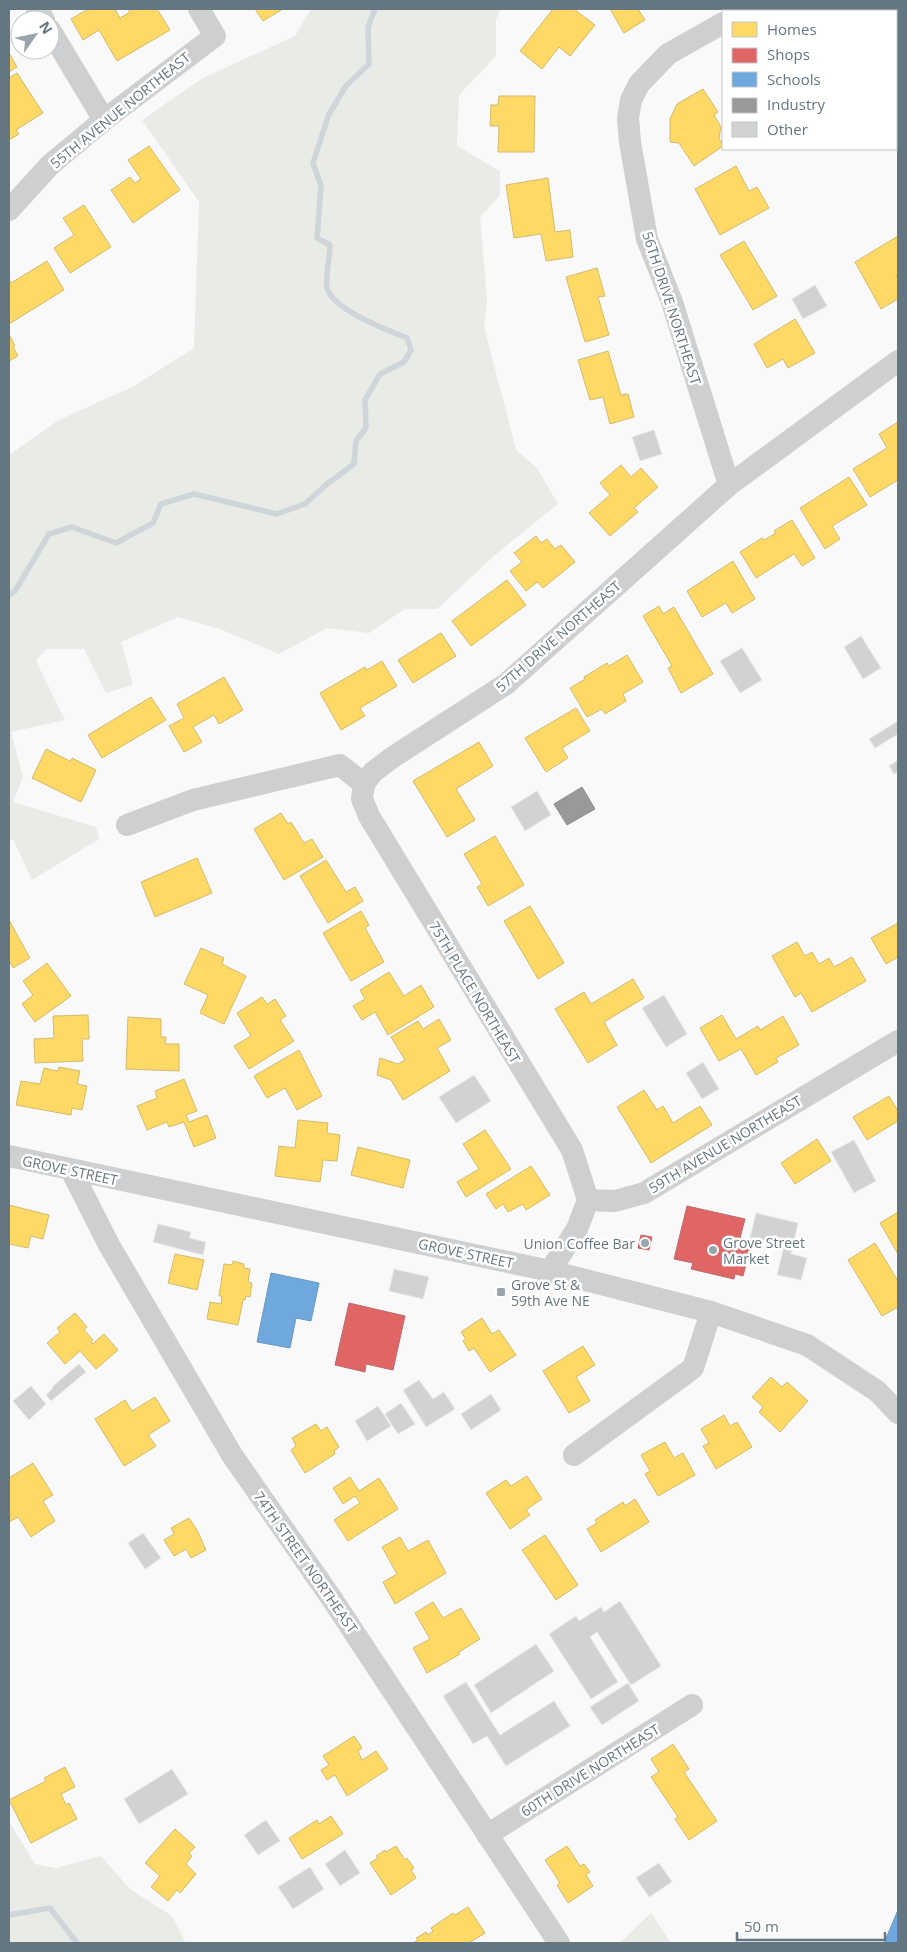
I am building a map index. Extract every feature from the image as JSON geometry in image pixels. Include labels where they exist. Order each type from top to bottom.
[{"type":"street","name":"55TH AVENUE NORTHEAST","points":[[9,210],[50,165],[104,120],[215,36],[199,9]]},
{"type":"street","name":"56TH DRIVE NORTHEAST","points":[[722,24],[668,54],[639,84],[632,100],[628,118],[630,142],[647,239],[672,302],[729,485]]},
{"type":"street","points":[[60,47],[104,120]]},
{"type":"street","name":"57TH DRIVE NORTHEAST","points":[[364,784],[373,772],[393,757],[506,684],[729,485],[898,361]]},
{"type":"street","points":[[127,826],[193,800],[340,765],[364,784]]},
{"type":"street","name":"75TH PLACE NORTHEAST","points":[[364,784],[362,799],[369,816],[572,1150],[588,1200]]},
{"type":"street","name":"59TH AVENUE NORTHEAST","points":[[588,1200],[615,1202],[644,1193],[898,1040]]},
{"type":"street","name":"GROVE STREET","points":[[9,1156],[550,1271],[711,1312],[807,1345],[877,1390],[898,1413]]},
{"type":"street","name":"74TH STREET NORTHEAST","points":[[71,1170],[109,1245],[232,1455],[332,1599],[558,1943]]},
{"type":"street","points":[[550,1271],[577,1229],[588,1200]]},
{"type":"street","points":[[574,1456],[693,1368],[711,1312]]},
{"type":"street","name":"60TH DRIVE NORTHEAST","points":[[487,1835],[692,1705]]},
{"type":"shaded area","points":[[311,9],[501,9],[496,19],[496,56],[459,95],[457,146],[500,171],[500,195],[480,217],[487,299],[484,326],[516,450],[537,468],[558,504],[495,555],[437,609],[405,609],[369,633],[327,628],[279,654],[220,629],[178,617],[121,642],[133,685],[106,693],[84,649],[46,649],[36,661],[65,720],[11,732],[23,777],[13,802],[96,827],[99,839],[32,880],[14,841],[9,839],[9,455],[59,420],[134,386],[194,348],[199,202],[142,120],[203,78],[295,36]]},
{"type":"shaded area","points":[[10,1823],[35,1864],[56,1868],[101,1856],[130,1889],[172,1916],[186,1943],[9,1943]]},
{"type":"shaded area","points":[[651,1913],[671,1943],[620,1943]]},
{"type":"building: Homes","points":[[88,9],[115,9],[120,18],[130,12],[128,9],[157,9],[170,30],[117,61],[99,30],[83,40],[71,19]]},
{"type":"building: Homes","points":[[255,9],[283,9],[263,21]]},
{"type":"building: Homes","points":[[553,9],[574,9],[595,25],[570,56],[559,47],[542,69],[520,51]]},
{"type":"building: Homes","points":[[610,9],[638,9],[645,20],[624,33]]},
{"type":"building: Homes","points":[[876,9],[876,10],[858,10]]},
{"type":"building: Homes","points":[[9,53],[10,60],[13,60],[17,67],[9,72]]},
{"type":"building: Homes","points":[[17,73],[43,113],[16,130],[19,134],[9,140],[9,78]]},
{"type":"building: Homes","points":[[703,89],[718,112],[714,115],[721,127],[719,138],[722,147],[694,166],[679,143],[670,142],[670,119],[677,104]]},
{"type":"building: Homes","points":[[499,96],[535,96],[534,152],[498,152],[499,126],[490,126],[491,105],[498,105]]},
{"type":"building: Homes","points":[[149,146],[180,190],[133,223],[111,190],[130,177],[135,183],[141,179],[128,160]]},
{"type":"building: Homes","points":[[736,166],[749,191],[757,187],[769,208],[720,235],[695,189]]},
{"type":"building: Homes","points":[[548,178],[555,232],[570,230],[573,257],[546,261],[541,234],[514,238],[506,185]]},
{"type":"building: Homes","points":[[84,205],[111,247],[70,273],[54,248],[74,235],[63,218]]},
{"type":"building: Homes","points":[[898,236],[898,273],[896,275],[898,278],[898,299],[881,309],[855,262]]},
{"type":"building: Homes","points":[[744,241],[777,296],[753,310],[720,255]]},
{"type":"building: Homes","points":[[47,261],[64,290],[9,324],[9,279],[11,283]]},
{"type":"building: Homes","points":[[597,268],[605,296],[598,297],[609,335],[585,342],[566,277]]},
{"type":"building: Homes","points":[[795,319],[815,353],[788,368],[783,359],[767,368],[754,344]]},
{"type":"building: Homes","points":[[9,334],[18,356],[9,361]]},
{"type":"building: Homes","points":[[608,351],[621,395],[628,394],[634,417],[610,424],[603,397],[590,400],[578,360]]},
{"type":"building: Homes","points":[[898,422],[898,480],[870,497],[853,469],[887,448],[879,434]]},
{"type":"building: Homes","points":[[621,465],[631,477],[641,468],[658,487],[634,508],[638,512],[610,536],[589,513],[610,495],[600,483]]},
{"type":"building: Homes","points":[[849,477],[867,505],[832,526],[840,539],[825,549],[800,508]]},
{"type":"building: Homes","points":[[792,520],[815,558],[802,566],[794,554],[756,578],[740,552],[762,538],[764,540],[776,533],[774,531]]},
{"type":"building: Homes","points":[[536,536],[541,543],[547,539],[555,549],[561,545],[575,562],[543,588],[537,582],[526,591],[510,571],[522,562],[514,553]]},
{"type":"building: Homes","points":[[733,561],[755,599],[732,613],[726,603],[702,617],[687,591]]},
{"type":"building: Homes","points":[[507,580],[526,605],[471,646],[452,621]]},
{"type":"building: Homes","points":[[659,606],[663,614],[674,607],[713,674],[681,693],[668,668],[672,666],[643,616]]},
{"type":"building: Homes","points":[[441,633],[456,656],[413,683],[398,660]]},
{"type":"building: Homes","points":[[627,655],[643,682],[623,694],[626,701],[605,714],[602,709],[587,717],[570,688],[607,663],[609,666]]},
{"type":"building: Homes","points":[[382,661],[397,686],[360,708],[365,716],[341,730],[320,693],[365,667],[367,670]]},
{"type":"building: Homes","points":[[224,677],[243,710],[219,724],[214,715],[193,727],[202,742],[184,752],[169,726],[184,718],[177,704]]},
{"type":"building: Homes","points":[[151,697],[166,720],[102,758],[88,735]]},
{"type":"building: Homes","points":[[576,708],[590,731],[562,748],[568,758],[546,772],[525,738]]},
{"type":"building: Homes","points":[[479,742],[493,766],[456,789],[475,820],[447,837],[413,781]]},
{"type":"building: Homes","points":[[46,749],[70,761],[72,758],[96,770],[81,802],[32,778]]},
{"type":"building: Homes","points":[[281,813],[288,824],[291,822],[304,843],[312,839],[323,857],[284,880],[254,829]]},
{"type":"building: Homes","points":[[495,836],[524,885],[488,906],[477,887],[482,884],[464,854]]},
{"type":"building: Homes","points":[[197,858],[212,893],[155,917],[141,882]]},
{"type":"building: Homes","points":[[326,860],[346,892],[355,887],[363,901],[328,923],[300,876]]},
{"type":"building: Homes","points":[[530,906],[564,963],[538,979],[504,921]]},
{"type":"building: Homes","points":[[361,911],[369,925],[365,928],[384,962],[351,981],[323,933]]},
{"type":"building: Homes","points":[[9,920],[30,958],[13,968],[9,960]]},
{"type":"building: Homes","points":[[898,923],[898,957],[886,964],[871,938]]},
{"type":"building: Homes","points":[[797,942],[805,956],[812,952],[819,964],[829,958],[834,967],[852,957],[866,981],[812,1012],[801,993],[795,997],[772,956]]},
{"type":"building: Homes","points":[[201,948],[224,958],[222,964],[246,976],[224,1024],[200,1013],[208,995],[184,984]]},
{"type":"building: Homes","points":[[47,963],[71,996],[35,1022],[22,1004],[33,995],[23,981]]},
{"type":"building: Homes","points":[[389,972],[404,996],[421,985],[434,1007],[388,1035],[375,1012],[362,1020],[353,1006],[365,999],[360,990]]},
{"type":"building: Homes","points":[[633,979],[644,998],[604,1022],[617,1045],[588,1063],[555,1009],[584,992],[591,1004]]},
{"type":"building: Homes","points":[[262,997],[267,1004],[275,999],[286,1016],[280,1020],[294,1041],[249,1069],[234,1046],[251,1036],[237,1013]]},
{"type":"building: Homes","points":[[88,1015],[89,1039],[82,1039],[83,1061],[35,1063],[34,1039],[54,1038],[53,1016]]},
{"type":"building: Homes","points":[[722,1015],[736,1039],[758,1026],[760,1030],[783,1016],[799,1045],[776,1058],[778,1062],[756,1075],[741,1049],[719,1061],[700,1028]]},
{"type":"building: Homes","points":[[128,1017],[161,1019],[161,1037],[166,1037],[165,1044],[179,1044],[179,1071],[126,1069]]},
{"type":"building: Homes","points":[[439,1019],[451,1040],[437,1048],[450,1071],[403,1100],[391,1080],[377,1075],[380,1058],[398,1064],[405,1060],[391,1037],[418,1021],[423,1029]]},
{"type":"building: Homes","points":[[299,1050],[322,1096],[297,1110],[285,1088],[267,1098],[254,1076]]},
{"type":"building: Homes","points":[[59,1067],[80,1071],[77,1084],[87,1086],[82,1110],[72,1108],[71,1115],[16,1105],[21,1081],[40,1084],[44,1068],[58,1071]]},
{"type":"building: Homes","points":[[184,1079],[197,1111],[186,1115],[189,1122],[207,1115],[216,1138],[194,1147],[184,1122],[169,1127],[167,1122],[147,1130],[137,1106],[157,1098],[155,1091]]},
{"type":"building: Homes","points":[[644,1090],[657,1110],[663,1106],[673,1123],[700,1106],[712,1125],[651,1163],[617,1107]]},
{"type":"building: Homes","points":[[889,1096],[898,1111],[898,1121],[867,1140],[853,1117]]},
{"type":"building: Homes","points":[[298,1120],[328,1123],[327,1133],[340,1135],[337,1161],[323,1160],[320,1182],[275,1176],[279,1146],[295,1148]]},
{"type":"building: Homes","points":[[485,1130],[511,1169],[466,1197],[457,1182],[479,1169],[463,1144]]},
{"type":"building: Homes","points":[[817,1139],[831,1161],[795,1184],[781,1163]]},
{"type":"building: Homes","points":[[358,1147],[410,1160],[403,1188],[351,1175]]},
{"type":"building: Homes","points":[[531,1166],[550,1195],[526,1210],[523,1204],[508,1212],[503,1204],[496,1209],[486,1194]]},
{"type":"building: Homes","points":[[9,1205],[49,1215],[43,1239],[31,1236],[28,1248],[9,1244]]},
{"type":"building: Homes","points":[[898,1212],[898,1254],[880,1223]]},
{"type":"building: Homes","points":[[875,1243],[898,1281],[898,1307],[882,1316],[848,1260]]},
{"type":"building: Homes","points":[[175,1254],[204,1260],[197,1290],[168,1283]]},
{"type":"building: Homes","points":[[233,1261],[244,1264],[244,1268],[250,1269],[248,1282],[252,1283],[250,1297],[246,1296],[245,1300],[243,1300],[238,1325],[207,1319],[210,1302],[221,1304],[222,1296],[219,1296],[224,1264],[232,1265]]},
{"type":"building: Homes","points":[[75,1313],[87,1327],[84,1330],[93,1340],[92,1344],[104,1334],[118,1350],[96,1369],[80,1351],[65,1364],[47,1343],[60,1332],[57,1328]]},
{"type":"building: Homes","points":[[482,1318],[492,1334],[499,1330],[516,1355],[490,1372],[474,1348],[469,1351],[463,1341],[466,1339],[461,1332]]},
{"type":"building: Homes","points":[[583,1346],[595,1365],[576,1377],[590,1401],[569,1413],[543,1371]]},
{"type":"building: Homes","points":[[771,1377],[782,1387],[787,1382],[808,1401],[780,1432],[759,1412],[763,1407],[752,1397]]},
{"type":"building: Homes","points":[[155,1397],[170,1421],[148,1435],[156,1446],[124,1466],[95,1419],[125,1400],[132,1411]]},
{"type":"building: Homes","points":[[724,1415],[730,1426],[737,1422],[752,1447],[716,1469],[703,1446],[709,1443],[701,1429]]},
{"type":"building: Homes","points":[[316,1424],[321,1431],[327,1427],[339,1447],[334,1451],[335,1454],[305,1473],[291,1450],[296,1446],[292,1438]]},
{"type":"building: Homes","points":[[665,1442],[674,1458],[683,1453],[695,1475],[658,1496],[645,1474],[650,1471],[641,1455]]},
{"type":"building: Homes","points":[[33,1463],[53,1495],[43,1501],[55,1521],[31,1537],[18,1517],[9,1522],[9,1478]]},
{"type":"building: Homes","points":[[527,1476],[542,1499],[526,1510],[530,1515],[510,1529],[486,1493],[506,1480],[511,1486]]},
{"type":"building: Homes","points":[[350,1477],[359,1491],[379,1478],[398,1509],[348,1541],[334,1520],[360,1503],[355,1496],[343,1504],[333,1488]]},
{"type":"building: Homes","points":[[635,1499],[649,1522],[601,1552],[587,1529],[597,1523],[595,1520],[623,1502],[625,1506]]},
{"type":"building: Homes","points":[[189,1518],[206,1550],[191,1558],[186,1549],[174,1556],[164,1540],[174,1534],[171,1528]]},
{"type":"building: Homes","points":[[545,1535],[578,1585],[556,1600],[522,1550]]},
{"type":"building: Homes","points":[[400,1537],[408,1551],[428,1540],[446,1573],[395,1604],[383,1582],[397,1574],[382,1547]]},
{"type":"building: Homes","points":[[433,1602],[443,1618],[461,1608],[480,1639],[459,1652],[460,1654],[427,1673],[413,1648],[430,1639],[415,1613]]},
{"type":"building: Homes","points":[[354,1736],[362,1748],[358,1751],[362,1760],[376,1751],[388,1769],[347,1796],[335,1775],[327,1780],[321,1770],[329,1765],[323,1756]]},
{"type":"building: Homes","points":[[673,1744],[689,1769],[684,1772],[717,1821],[689,1840],[675,1819],[678,1817],[651,1777],[659,1772],[651,1759]]},
{"type":"building: Homes","points":[[65,1767],[75,1787],[61,1794],[66,1805],[69,1803],[77,1819],[31,1843],[9,1800],[46,1781],[44,1778]]},
{"type":"building: Homes","points":[[331,1816],[343,1834],[302,1859],[289,1838],[317,1820],[319,1824]]},
{"type":"building: Homes","points":[[175,1829],[195,1847],[189,1853],[192,1856],[186,1864],[196,1874],[180,1893],[177,1890],[168,1901],[151,1887],[160,1876],[145,1863]]},
{"type":"building: Homes","points":[[396,1846],[405,1860],[407,1858],[414,1868],[411,1870],[416,1878],[391,1895],[370,1863],[385,1850],[386,1852]]},
{"type":"building: Homes","points":[[567,1846],[580,1866],[584,1864],[590,1872],[586,1875],[593,1886],[568,1903],[557,1885],[560,1883],[545,1860]]},
{"type":"building: Homes","points":[[468,1907],[485,1933],[469,1943],[413,1943],[418,1940],[416,1938],[426,1932],[428,1935],[433,1931],[431,1928],[453,1913],[455,1915]]},
{"type":"building: Shops","name":"Grove Street Market","points":[[687,1206],[745,1219],[740,1238],[752,1242],[743,1276],[735,1274],[734,1279],[691,1269],[693,1263],[674,1259]]},
{"type":"building: Shops","name":"Union Coffee Bar","points":[[641,1235],[652,1237],[649,1250],[638,1248]]},
{"type":"building: Shops","points":[[349,1303],[405,1316],[393,1370],[366,1364],[365,1372],[335,1365]]},
{"type":"building: Schools","points":[[271,1273],[319,1283],[311,1321],[296,1318],[290,1348],[257,1342]]},
{"type":"building: Schools","points":[[898,1910],[898,1943],[884,1943]]},
{"type":"building: Industry","points":[[582,787],[595,809],[567,825],[554,804]]},
{"type":"building: Other","points":[[815,285],[827,306],[803,319],[792,299]]},
{"type":"building: Other","points":[[654,430],[662,454],[640,461],[632,437]]},
{"type":"building: Other","points":[[861,636],[881,668],[863,679],[844,647]]},
{"type":"building: Other","points":[[742,648],[762,680],[740,693],[720,661]]},
{"type":"building: Other","points":[[898,721],[898,734],[875,748],[869,739]]},
{"type":"building: Other","points":[[898,760],[898,772],[894,774],[889,766]]},
{"type":"building: Other","points":[[537,791],[551,815],[525,831],[511,807]]},
{"type":"building: Other","points":[[664,995],[687,1034],[666,1047],[642,1008]]},
{"type":"building: Other","points":[[703,1062],[719,1089],[702,1099],[686,1073]]},
{"type":"building: Other","points":[[474,1075],[491,1101],[456,1123],[439,1097]]},
{"type":"building: Other","points":[[854,1140],[876,1181],[854,1193],[831,1152]]},
{"type":"building: Other","points":[[756,1213],[798,1223],[791,1254],[807,1258],[801,1280],[777,1275],[784,1246],[750,1238]]},
{"type":"building: Other","points":[[158,1224],[191,1232],[189,1238],[206,1242],[203,1255],[153,1242]]},
{"type":"building: Other","points":[[394,1269],[429,1277],[423,1299],[389,1291]]},
{"type":"building: Other","points":[[79,1364],[86,1372],[51,1401],[46,1395],[52,1387]]},
{"type":"building: Other","points":[[419,1380],[433,1399],[444,1392],[455,1409],[426,1427],[403,1390]]},
{"type":"building: Other","points":[[31,1386],[46,1404],[29,1420],[13,1401]]},
{"type":"building: Other","points":[[491,1394],[501,1410],[471,1430],[461,1414]]},
{"type":"building: Other","points":[[401,1403],[415,1424],[398,1434],[385,1414]]},
{"type":"building: Other","points":[[378,1406],[391,1426],[367,1441],[355,1421]]},
{"type":"building: Other","points":[[143,1533],[161,1558],[145,1569],[128,1543]]},
{"type":"building: Other","points":[[620,1601],[661,1666],[631,1685],[597,1632],[590,1637],[618,1682],[591,1699],[549,1634],[576,1616],[579,1621],[601,1607],[604,1612]]},
{"type":"building: Other","points":[[536,1644],[554,1671],[491,1713],[474,1685]]},
{"type":"building: Other","points":[[466,1682],[500,1735],[554,1701],[570,1726],[506,1766],[487,1736],[473,1744],[443,1696]]},
{"type":"building: Other","points":[[628,1683],[639,1701],[602,1725],[590,1707]]},
{"type":"building: Other","points":[[172,1769],[188,1794],[139,1824],[124,1799]]},
{"type":"building: Other","points":[[266,1820],[280,1841],[258,1855],[244,1835]]},
{"type":"building: Other","points":[[345,1850],[360,1873],[340,1886],[325,1864]]},
{"type":"building: Other","points":[[659,1863],[672,1882],[649,1897],[636,1878]]},
{"type":"building: Other","points":[[310,1867],[324,1889],[293,1909],[278,1887]]},
{"type":"waterway","points":[[9,595],[15,591],[49,534],[72,527],[116,543],[153,523],[161,504],[194,494],[277,514],[305,504],[327,484],[354,464],[356,441],[366,428],[365,400],[380,374],[404,362],[411,350],[407,338],[362,318],[339,304],[331,296],[327,288],[330,245],[317,238],[321,186],[313,163],[329,114],[346,86],[369,64],[368,27],[375,9]]},
{"type":"waterway","points":[[9,1915],[50,1908],[77,1943]]},
{"type":"place","name":"Union Coffee Bar","points":[[645,1243]]},
{"type":"place","name":"Grove Street Market","points":[[713,1250]]},
{"type":"place","name":"Grove St & 59th Ave NE","points":[[501,1292]]}]
